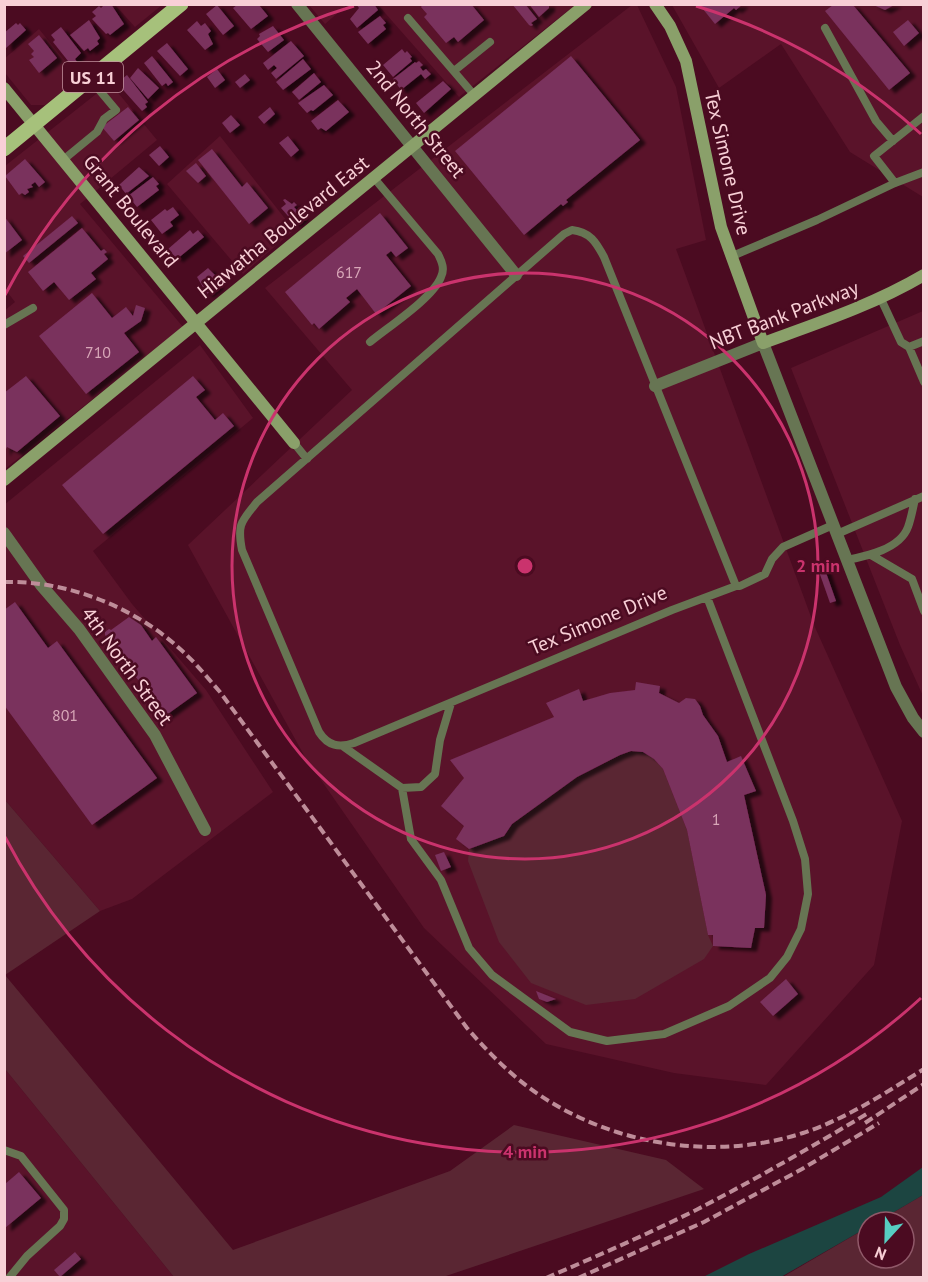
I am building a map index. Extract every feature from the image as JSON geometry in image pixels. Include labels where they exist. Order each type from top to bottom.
[{"type":"main road","name":"US 11","points":[[4,150],[181,4]]},
{"type":"street","name":"2nd North Street","points":[[297,4],[516,274]]},
{"type":"street","name":"Hiawatha Boulevard East","points":[[4,480],[586,4]]},
{"type":"street","name":"Tex Simone Drive","points":[[655,4],[670,26],[686,62],[721,227],[730,257],[896,687],[913,718],[924,732]]},
{"type":"street","name":"Grant Boulevard","points":[[7,95],[35,125],[294,443]]},
{"type":"street","name":"NBT Bank Parkway","points":[[655,386],[881,299],[924,275]]},
{"type":"street","name":"4th North Street","points":[[4,533],[41,585],[79,629],[155,735],[205,831]]},
{"type":"lane","points":[[408,18],[475,96]]},
{"type":"lane","points":[[825,28],[876,121],[893,141]]},
{"type":"lane","points":[[453,71],[489,42]]},
{"type":"lane","points":[[63,160],[97,132],[104,119],[116,110],[90,79]]},
{"type":"lane","points":[[895,183],[874,156],[924,116]]},
{"type":"lane","points":[[730,257],[924,172]]},
{"type":"lane","points":[[370,342],[427,296],[442,277],[443,268],[438,254],[374,178]]},
{"type":"lane","points":[[451,703],[440,740],[435,774],[421,787],[402,788],[344,747],[324,740],[242,550],[238,531],[243,519],[257,502],[516,274],[572,230],[590,235],[604,257],[736,586]]},
{"type":"lane","points":[[881,299],[901,342],[909,347],[924,382]]},
{"type":"lane","points":[[4,325],[33,308]]},
{"type":"lane","points":[[909,347],[924,341]]},
{"type":"lane","points":[[294,443],[307,459]]},
{"type":"lane","name":"Tex Simone Drive","points":[[344,747],[707,597],[740,586],[765,574],[772,560],[783,547],[924,496]]},
{"type":"lane","points":[[847,560],[872,555],[897,541],[908,529],[915,499]]},
{"type":"lane","points":[[872,555],[912,579],[924,611]]},
{"type":"lane","points":[[402,788],[411,839],[441,880],[469,948],[492,975],[570,1032],[607,1041],[664,1034],[729,1006],[770,978],[787,957],[801,929],[808,894],[806,859],[707,597]]},
{"type":"lane","points":[[4,1150],[21,1156],[64,1210],[65,1215],[60,1226],[27,1256],[9,1278]]},
{"type":"shaded area","points":[[115,5],[162,5],[135,27]]},
{"type":"shaded area","points":[[309,5],[347,5],[325,24]]},
{"type":"shaded area","points":[[378,5],[575,5],[459,97]]},
{"type":"shaded area","points":[[632,5],[637,5],[676,87],[706,240],[676,249],[814,625],[902,821],[874,965],[766,1085],[674,1073],[546,1044],[424,928],[305,757],[188,545],[352,390],[265,288]]},
{"type":"shaded area","points":[[672,5],[923,5],[923,197],[850,152],[781,44],[719,88]]},
{"type":"shaded area","points":[[39,29],[79,78],[45,105],[31,105],[5,73],[4,59]]},
{"type":"shaded area","points":[[110,83],[157,140],[80,204],[183,327],[5,469],[4,311],[15,302],[5,289],[5,166]]},
{"type":"shaded area","points":[[220,136],[294,230],[243,274],[167,184]]},
{"type":"shaded area","points":[[923,311],[923,696],[900,645],[791,368]]},
{"type":"shaded area","points":[[200,345],[253,418],[93,551],[132,604],[206,690],[273,792],[132,899],[100,911],[5,800],[4,505]]},
{"type":"shaded area","points":[[631,751],[643,752],[663,769],[687,830],[708,935],[713,946],[704,959],[635,999],[586,1005],[531,983],[499,942],[468,861],[469,849],[504,836],[512,824],[577,777]]},
{"type":"shaded area","points":[[5,800],[100,911],[5,975]]},
{"type":"shaded area","points":[[5,975],[233,1250],[450,1171],[514,1125],[666,1160],[704,1189],[443,1277],[174,1277],[5,1069]]},
{"type":"shaded area","points":[[5,1069],[174,1277],[5,1277]]},
{"type":"shaded area","points":[[923,1195],[923,1277],[781,1278],[856,1234],[856,1270],[916,1270],[916,1210],[897,1210]]},
{"type":"water","points":[[923,1167],[923,1195],[897,1210],[856,1210],[856,1234],[781,1277],[703,1277],[749,1254],[881,1197]]},
{"type":"building","points":[[105,4],[111,4],[124,24],[110,35],[106,34],[92,19],[96,16],[92,12]]},
{"type":"building","points":[[356,4],[374,4],[378,10],[357,28],[350,19],[359,8]]},
{"type":"building","points":[[423,4],[471,4],[484,20],[458,42],[454,37],[446,43],[424,17],[427,14],[421,7]]},
{"type":"building","points":[[512,4],[525,4],[537,19],[531,23],[533,25],[529,25]]},
{"type":"building","points":[[529,4],[549,4],[549,8],[539,17]]},
{"type":"building","points":[[699,4],[743,4],[736,10],[734,8],[715,24]]},
{"type":"building","points":[[871,4],[896,4],[885,10]]},
{"type":"building","points":[[217,5],[234,26],[223,35],[206,14]]},
{"type":"building","points":[[237,5],[259,5],[268,16],[251,29],[233,8]]},
{"type":"building","points":[[833,5],[853,5],[910,73],[889,90],[825,11]]},
{"type":"building","points":[[380,16],[386,23],[383,25],[386,29],[368,44],[358,32]]},
{"type":"building","points":[[89,20],[100,38],[97,41],[99,44],[90,51],[88,48],[84,51],[70,35]]},
{"type":"building","points":[[908,20],[919,33],[904,46],[893,32]]},
{"type":"building","points":[[197,21],[201,26],[205,23],[211,31],[208,34],[213,44],[205,50],[187,30]]},
{"type":"building","points":[[16,23],[18,25],[20,23],[26,30],[6,48],[4,33]]},
{"type":"building","points":[[273,26],[284,40],[268,52],[257,39],[259,34]]},
{"type":"building","points":[[61,27],[81,53],[75,59],[77,62],[72,66],[53,42],[55,40],[51,35]]},
{"type":"building","points":[[39,35],[57,58],[39,73],[29,60],[34,57],[31,54],[34,51],[28,44]]},
{"type":"building","points":[[291,41],[304,56],[276,79],[271,73],[277,68],[274,65],[268,70],[263,63]]},
{"type":"building","points":[[167,43],[188,69],[180,76],[157,51]]},
{"type":"building","points":[[402,49],[412,57],[410,58],[412,61],[393,77],[383,65]]},
{"type":"building","points":[[152,56],[173,82],[168,86],[166,83],[162,86],[144,63]]},
{"type":"building","points":[[571,56],[640,140],[566,200],[568,202],[563,206],[561,204],[524,235],[455,151]]},
{"type":"building","points":[[303,59],[311,69],[283,90],[276,82]]},
{"type":"building","points":[[419,61],[423,65],[420,67],[423,71],[426,69],[431,74],[425,79],[421,74],[401,90],[393,79]]},
{"type":"building","points":[[138,68],[159,88],[148,99],[130,78]]},
{"type":"building","points":[[217,69],[225,80],[215,88],[207,77]]},
{"type":"building","points":[[314,73],[321,82],[299,100],[292,92]]},
{"type":"building","points":[[245,74],[250,80],[240,88],[235,82]]},
{"type":"building","points":[[127,75],[148,102],[145,104],[147,107],[142,111],[117,83]]},
{"type":"building","points":[[443,81],[451,89],[424,113],[416,103]]},
{"type":"building","points":[[324,85],[333,95],[307,113],[298,103]]},
{"type":"building","points":[[338,100],[349,112],[326,131],[321,128],[318,130],[311,121]]},
{"type":"building","points":[[128,107],[139,120],[114,141],[102,127]]},
{"type":"building","points":[[270,107],[275,114],[264,124],[258,117]]},
{"type":"building","points":[[231,115],[240,125],[230,133],[222,123]]},
{"type":"building","points":[[288,136],[299,150],[291,157],[279,143]]},
{"type":"building","points":[[160,146],[169,157],[159,166],[149,155]]},
{"type":"building","points":[[212,149],[242,187],[247,182],[268,208],[249,224],[198,160]]},
{"type":"building","points":[[25,159],[45,182],[39,187],[35,182],[31,185],[33,187],[27,189],[29,192],[19,195],[5,176]]},
{"type":"building","points":[[196,163],[206,176],[198,183],[186,171]]},
{"type":"building","points":[[139,167],[149,176],[126,194],[119,185]]},
{"type":"building","points":[[153,177],[159,184],[156,186],[159,190],[137,207],[128,196]]},
{"type":"building","points":[[283,200],[297,205],[294,207],[303,217],[295,224],[281,208],[286,204]]},
{"type":"building","points":[[173,207],[179,215],[170,222],[173,226],[162,234],[151,220],[165,209],[167,211]]},
{"type":"building","points":[[380,213],[408,248],[396,257],[391,251],[386,255],[411,286],[376,314],[357,289],[346,298],[350,302],[319,329],[314,323],[312,325],[285,292]]},
{"type":"building","points":[[4,216],[22,240],[4,254]]},
{"type":"building","points":[[72,216],[78,223],[29,263],[23,256]]},
{"type":"building","points":[[82,228],[101,251],[104,249],[107,252],[104,254],[108,259],[91,273],[96,279],[69,300],[54,282],[43,291],[28,272]]},
{"type":"building","points":[[190,230],[193,234],[198,230],[204,237],[177,259],[168,249]]},
{"type":"building","points":[[208,268],[220,280],[216,283],[218,286],[207,294],[197,277]]},
{"type":"building","points":[[92,293],[112,318],[126,307],[133,316],[136,305],[145,308],[141,321],[124,333],[139,352],[86,394],[39,336]]},
{"type":"building","points":[[26,376],[60,416],[17,452],[7,447],[4,453],[4,393]]},
{"type":"building","points":[[193,376],[205,390],[196,397],[215,420],[223,413],[234,426],[103,534],[62,485]]},
{"type":"building","points":[[823,564],[836,601],[830,603],[817,566]]},
{"type":"building","points":[[15,602],[48,648],[57,641],[157,778],[92,825],[4,705],[4,610]]},
{"type":"building","points":[[129,617],[141,625],[152,641],[156,637],[197,693],[165,716],[112,645],[110,646],[108,643],[110,641],[105,635],[109,629],[111,630]]},
{"type":"building","points":[[636,682],[660,686],[659,693],[679,703],[686,698],[695,699],[718,736],[727,762],[741,756],[756,791],[744,795],[766,895],[764,928],[755,928],[751,948],[713,946],[713,935],[708,935],[687,830],[663,769],[643,752],[631,751],[620,755],[577,777],[512,824],[504,836],[469,849],[456,839],[464,826],[441,806],[464,778],[450,760],[554,717],[546,703],[579,689],[583,701],[610,693],[635,690]]},
{"type":"building","points":[[444,852],[451,867],[441,871],[435,855]]},
{"type":"building","points":[[786,979],[798,994],[773,1016],[760,1002]]},
{"type":"building","points":[[536,991],[556,999],[547,1002],[539,999]]},
{"type":"building","points":[[19,1172],[41,1198],[5,1228],[5,1184]]},
{"type":"building","points":[[75,1252],[81,1259],[60,1277],[54,1270]]},
{"type":"railway","points":[[4,582],[51,586],[98,599],[141,620],[185,653],[220,692],[467,1028],[520,1081],[571,1113],[602,1127],[668,1144],[702,1147],[770,1142],[803,1133],[835,1120],[865,1105],[924,1069]]},
{"type":"railway","points":[[865,1123],[924,1084]]},
{"type":"railway","points":[[546,1278],[698,1209],[870,1112]]},
{"type":"railway","points":[[578,1278],[704,1222],[802,1169],[879,1123]]}]
